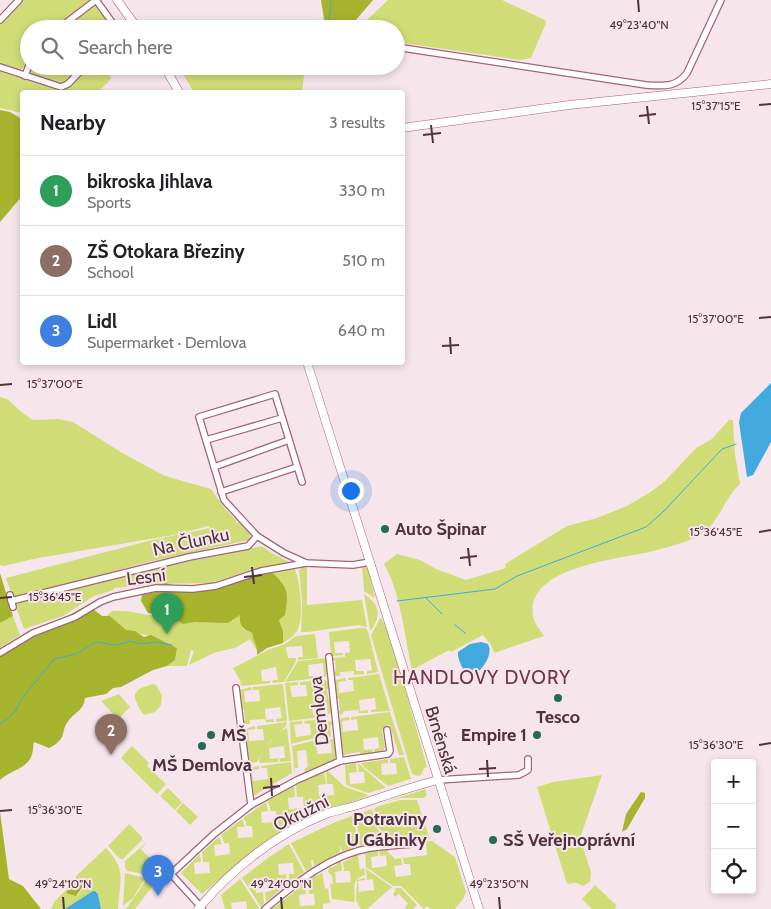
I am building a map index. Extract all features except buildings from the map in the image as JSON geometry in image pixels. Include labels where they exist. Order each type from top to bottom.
[{"type":"main road","points":[[117,0],[131,20]]},
{"type":"main road","points":[[170,75],[179,90]]},
{"type":"main road","points":[[405,128],[570,105],[771,84]]},
{"type":"main road","name":"Brněnská","points":[[308,365],[479,909]]},
{"type":"main road","name":"Okružní","points":[[200,908],[242,864],[262,849],[296,829],[329,813],[438,780]]},
{"type":"street","points":[[0,20],[18,0]]},
{"type":"street","points":[[70,20],[96,0],[110,20]]},
{"type":"street","points":[[405,48],[646,85],[672,85],[680,82],[687,74],[721,0]]},
{"type":"street","points":[[0,67],[20,74]]},
{"type":"street","points":[[25,76],[51,85],[64,86],[76,75]]},
{"type":"street","points":[[302,482],[274,394],[199,417],[226,503],[257,536],[284,554],[306,562],[353,565],[370,562]]},
{"type":"street","points":[[206,440],[282,418]]},
{"type":"street","points":[[214,467],[289,440]]},
{"type":"street","points":[[221,492],[297,467]]},
{"type":"street","name":"Na Člunku","points":[[11,601],[162,564],[248,546],[257,536]]},
{"type":"street","name":"Lesní","points":[[0,653],[32,633],[75,617],[100,602],[114,597],[156,588],[193,589],[216,586],[261,571],[306,562]]},
{"type":"street","name":"Demlova","points":[[328,657],[340,761]]},
{"type":"street","points":[[236,688],[251,805]]},
{"type":"street","name":"Demlova","points":[[172,874],[214,834],[251,805],[297,780],[340,761],[388,754],[390,751],[387,730]]},
{"type":"street","points":[[438,780],[519,774],[528,770],[528,759]]},
{"type":"street","points":[[265,909],[306,876],[341,857],[369,848],[419,843]]},
{"type":"street","points":[[166,868],[200,908]]},
{"type":"green space","points":[[23,0],[90,0],[64,20],[20,20],[20,70],[0,63],[0,24]]},
{"type":"green space","points":[[321,0],[373,0],[356,20],[324,20]]},
{"type":"green space","points":[[388,0],[502,0],[545,20],[546,23],[531,58],[520,60],[405,43],[405,20],[367,20]]},
{"type":"green space","points":[[95,6],[107,20],[76,20]]},
{"type":"green space","points":[[0,70],[61,90],[20,90],[20,113],[0,108]]},
{"type":"green space","points":[[34,75],[72,75],[60,84]]},
{"type":"green space","points":[[79,75],[110,75],[111,79],[100,90],[61,90],[68,87]]},
{"type":"green space","points":[[184,75],[304,75],[302,90],[193,90]]},
{"type":"green space","points":[[0,110],[10,112],[20,118],[20,198],[0,222]]},
{"type":"green space","points":[[0,397],[7,399],[33,420],[58,419],[73,422],[124,454],[165,476],[211,489],[225,509],[237,521],[235,523],[239,522],[250,534],[249,540],[148,562],[13,598],[6,578],[148,541],[210,528],[208,526],[179,534],[33,559],[4,566],[0,565]]},
{"type":"green space","points":[[729,420],[733,420],[735,454],[740,484],[707,530],[694,538],[675,545],[597,562],[558,576],[543,586],[534,599],[533,616],[544,636],[494,653],[491,645],[483,635],[451,652],[449,650],[412,670],[399,602],[384,564],[397,554],[420,560],[436,569],[466,580],[506,568],[505,564],[567,526],[597,518],[627,506],[652,491],[665,481],[696,448],[712,439]]},
{"type":"green space","points":[[262,546],[289,562],[289,564],[250,571],[210,583],[156,584],[114,588],[114,590],[94,596],[63,616],[24,629],[15,604],[157,568]]},
{"type":"green space","points":[[307,565],[307,605],[362,600],[367,627],[358,625],[301,632],[302,600],[299,571],[302,566]]},
{"type":"green space","points":[[362,566],[368,568],[375,598],[364,591]]},
{"type":"green space","points":[[282,568],[295,569],[300,590],[301,608],[298,629],[283,643],[283,631],[279,620],[270,570]]},
{"type":"green space","points":[[259,569],[270,570],[276,576],[286,590],[287,600],[285,615],[279,620],[283,631],[283,643],[267,648],[257,655],[252,633],[242,627],[240,615],[228,623],[195,622],[183,624],[168,615],[148,613],[141,601],[145,589],[166,583],[189,590],[229,580]]},
{"type":"green space","points":[[0,573],[13,616],[0,623]]},
{"type":"green space","points":[[364,594],[376,606],[378,615],[371,630],[370,630]]},
{"type":"green space","points":[[82,608],[93,609],[102,616],[110,616],[126,630],[135,631],[144,637],[151,635],[177,648],[175,660],[167,666],[153,670],[121,687],[113,688],[106,694],[85,698],[81,708],[66,724],[59,741],[49,748],[34,742],[32,755],[27,763],[0,780],[0,655]]},
{"type":"green space","points":[[112,611],[126,611],[185,623],[240,615],[243,629],[252,633],[257,651],[250,639],[235,648],[216,652],[189,665],[194,651],[191,650],[187,666],[167,666],[175,660],[177,648],[155,637],[123,630],[106,621],[107,615]]},
{"type":"green space","points":[[13,616],[20,635],[0,648],[0,623]]},
{"type":"green space","points":[[381,617],[397,660],[427,767],[424,768],[421,775],[417,776],[412,774],[371,635]]},
{"type":"green space","points":[[365,628],[368,631],[378,672],[367,674],[367,671],[372,670],[370,659],[355,660],[356,671],[364,671],[364,674],[354,675],[354,671],[340,672],[340,676],[334,676],[333,672],[336,671],[335,660],[331,658],[345,657],[345,653],[350,652],[349,641],[334,642],[335,653],[343,653],[343,655],[331,656],[329,632]]},
{"type":"green space","points":[[315,634],[318,658],[298,660],[298,657],[303,657],[302,646],[286,647],[288,658],[296,658],[296,661],[284,682],[272,683],[273,680],[278,680],[276,667],[261,670],[262,681],[270,681],[270,683],[243,686],[240,684],[241,682],[233,668],[268,650],[285,644],[296,636]]},
{"type":"green space","points":[[327,658],[328,673],[325,677],[319,678],[319,675],[324,675],[323,663],[308,665],[309,676],[317,676],[317,678],[285,682],[298,661]]},
{"type":"green space","points":[[379,674],[390,711],[371,712],[371,710],[376,709],[375,698],[359,700],[360,711],[368,710],[368,713],[359,713],[358,710],[344,711],[342,715],[338,713],[340,710],[339,699],[335,699],[335,680],[345,678],[346,681],[338,682],[339,693],[354,691],[353,680],[348,680],[348,678]]},
{"type":"green space","points":[[325,680],[329,683],[330,689],[327,689],[328,699],[331,699],[331,713],[323,717],[323,714],[328,714],[327,703],[312,704],[313,715],[321,715],[321,717],[289,721],[285,683],[298,682],[298,685],[290,686],[292,697],[307,696],[306,685],[300,685],[300,682]]},
{"type":"green space","points":[[153,684],[156,685],[162,695],[161,705],[155,712],[144,715],[136,701],[135,694],[140,689]]},
{"type":"green space","points":[[283,684],[287,721],[276,722],[276,719],[282,718],[280,707],[265,709],[266,720],[274,719],[274,722],[266,722],[265,719],[250,720],[250,724],[245,724],[243,721],[245,720],[244,709],[241,709],[240,690],[251,687],[252,690],[244,691],[245,702],[260,701],[259,690],[253,690],[253,687]]},
{"type":"green space","points":[[119,694],[130,707],[118,719],[101,701]]},
{"type":"green space","points":[[390,712],[404,755],[399,755],[390,725],[386,726],[387,729],[382,730],[385,747],[382,753],[375,754],[374,749],[379,748],[378,737],[363,739],[364,750],[372,749],[373,754],[361,756],[360,752],[346,754],[346,756],[342,753],[339,722],[342,718],[349,717],[350,720],[342,721],[343,732],[358,730],[357,719],[351,720],[351,717]]},
{"type":"green space","points":[[328,719],[327,721],[332,722],[333,725],[330,725],[331,737],[291,744],[290,722],[302,721],[302,724],[294,725],[296,737],[311,735],[310,724],[305,724],[304,721]]},
{"type":"green space","points":[[287,722],[286,726],[270,741],[257,762],[250,764],[246,761],[249,761],[248,750],[245,750],[244,729],[255,726],[255,729],[248,730],[249,741],[264,740],[263,729],[257,729],[257,726]]},
{"type":"green space","points":[[287,728],[291,761],[280,762],[279,758],[285,758],[284,746],[269,748],[270,759],[278,758],[278,762],[260,763],[259,760],[270,741]]},
{"type":"green space","points":[[335,739],[337,755],[334,760],[304,774],[305,768],[308,767],[306,750],[297,751],[298,768],[295,768],[295,776],[292,746],[323,740],[323,742],[316,743],[317,754],[332,753],[331,742],[326,742],[326,740]]},
{"type":"green space","points":[[132,746],[149,763],[147,766],[166,784],[157,794],[121,758]]},
{"type":"green space","points":[[404,757],[411,779],[388,786],[361,763],[388,759],[388,763],[381,764],[382,775],[397,774],[396,763],[390,763],[390,759]]},
{"type":"green space","points":[[291,762],[292,773],[250,798],[248,768],[259,766],[259,769],[251,770],[253,781],[268,779],[267,768],[261,768],[261,766]]},
{"type":"green space","points":[[356,763],[357,772],[349,773],[350,784],[365,783],[364,772],[359,772],[358,763],[385,788],[368,793],[346,785],[345,765]]},
{"type":"green space","points":[[326,771],[345,787],[368,796],[332,809],[238,864],[202,894],[181,873],[200,854],[201,862],[194,863],[195,874],[210,873],[209,862],[203,862],[202,852],[219,837],[222,844],[214,845],[215,856],[230,854],[229,843],[224,843],[221,835],[242,819],[245,827],[237,827],[238,838],[253,837],[252,826],[246,826],[243,818],[266,802],[268,811],[261,812],[262,823],[277,822],[276,811],[270,811],[267,801],[294,786],[295,797],[288,798],[289,809],[304,808],[303,797],[297,797],[296,785],[324,772],[326,784],[318,785],[319,796],[334,795],[333,784],[327,784]]},
{"type":"green space","points":[[602,775],[580,838],[591,872],[590,882],[583,886],[576,883],[567,884],[537,787],[553,782]]},
{"type":"green space","points":[[168,788],[182,802],[175,810],[160,796]]},
{"type":"green space","points":[[425,789],[427,795],[424,798],[400,798],[373,806]]},
{"type":"green space","points":[[641,792],[645,793],[645,798],[627,829],[622,832],[626,814]]},
{"type":"green space","points":[[400,800],[417,800],[430,839],[400,841],[399,831],[397,832],[398,841],[388,841],[378,827],[374,810],[376,807]]},
{"type":"green space","points":[[183,803],[198,817],[190,825],[176,811]]},
{"type":"green space","points":[[372,809],[377,828],[387,842],[371,843],[370,837],[368,837],[369,844],[360,846],[356,817]]},
{"type":"green space","points":[[0,812],[9,879],[23,886],[41,909],[0,909]]},
{"type":"green space","points":[[354,816],[358,846],[342,852],[340,847],[340,853],[314,866],[313,860],[311,860],[312,867],[306,871],[291,843]]},
{"type":"green space","points":[[129,824],[142,837],[142,840],[123,859],[120,859],[108,846]]},
{"type":"green space","points":[[148,841],[141,849],[161,870],[153,870],[145,874],[127,871],[125,861]]},
{"type":"green space","points":[[426,841],[432,841],[455,857],[466,892],[455,909],[431,909],[427,906],[424,909],[401,886],[393,886],[366,867],[365,851],[378,850],[378,856],[371,857],[372,868],[387,866],[386,855],[380,856],[379,849],[388,848],[388,852],[395,859],[401,858],[402,865],[394,866],[396,877],[411,875],[410,864],[404,864],[403,858],[427,855]]},
{"type":"green space","points":[[289,844],[304,872],[289,883],[289,874],[294,874],[293,863],[278,864],[279,875],[286,874],[287,884],[266,902],[265,892],[271,891],[270,880],[255,882],[256,893],[263,892],[264,903],[261,907],[242,878]]},
{"type":"green space","points":[[106,848],[113,856],[120,870],[121,883],[118,909],[101,909],[98,894],[95,891],[65,909],[51,909],[54,902],[69,887],[66,893],[78,895],[82,889],[80,878],[76,880],[76,876]]},
{"type":"green space","points":[[360,853],[358,856],[360,870],[364,868],[365,875],[355,882],[355,901],[332,899],[330,883],[333,885],[332,876],[328,872],[330,865],[331,868],[341,860],[342,871],[335,872],[336,883],[351,882],[350,871],[344,871],[343,862]]},
{"type":"green space","points":[[366,869],[392,887],[367,909],[361,909],[356,900],[357,880],[365,878],[365,880],[358,881],[359,892],[374,890],[373,879],[367,880]]},
{"type":"green space","points":[[155,872],[161,872],[162,874],[135,909],[126,909],[149,876]]},
{"type":"green space","points":[[322,872],[325,889],[328,888],[330,903],[323,904],[323,909],[268,909],[272,906],[274,908],[305,883],[306,894],[299,895],[300,906],[315,905],[314,894],[309,894],[307,880]]},
{"type":"green space","points":[[125,873],[145,878],[133,898],[123,906]]},
{"type":"green space","points":[[76,878],[82,880],[83,886],[76,896],[66,893]]},
{"type":"green space","points":[[240,879],[258,909],[247,909],[246,901],[231,903],[232,909],[225,909],[221,895]]},
{"type":"green space","points":[[595,885],[617,906],[614,909],[592,909],[582,899]]},
{"type":"green space","points":[[394,888],[401,888],[417,905],[413,909],[406,909],[405,907],[408,904],[399,894],[395,897],[393,894],[396,889]]},
{"type":"water","points":[[771,383],[771,442],[753,475],[747,477],[739,422],[741,413]]},
{"type":"water","points":[[481,642],[488,644],[488,658],[479,671],[471,677],[462,666],[458,652],[470,644]]},
{"type":"water","points":[[93,891],[98,894],[101,909],[65,909]]},
{"type":"waterway","points":[[329,20],[330,0]]},
{"type":"waterway","points":[[397,601],[495,589],[517,576],[646,527],[664,511],[722,449],[736,444]]},
{"type":"waterway","points":[[426,598],[442,614]]},
{"type":"waterway","points":[[455,625],[465,633]]},
{"type":"waterway","points":[[0,724],[16,711],[21,700],[54,659],[76,654],[96,642],[114,645],[130,641],[141,644],[155,642],[172,645]]},
{"type":"place","name":"Auto Špinar","points":[[385,529]]},
{"type":"place","name":"bikroska Jihlava","points":[[167,634]]},
{"type":"place","name":"Tesco","points":[[558,698]]},
{"type":"place","name":"MŠ","points":[[211,735]]},
{"type":"place","name":"Empire 1","points":[[537,735]]},
{"type":"place","name":"MŠ Demlova","points":[[202,746]]},
{"type":"place","name":"ZŠ Otokara Březiny","points":[[111,755]]},
{"type":"place","name":"Potraviny U Gábinky","points":[[437,829]]},
{"type":"place","name":"SŠ Veřejnoprávní","points":[[493,840]]},
{"type":"place","name":"Lidl","points":[[158,896]]},
{"type":"district","name":"HANDLOVY DVORY","points":[[482,677]]}]
